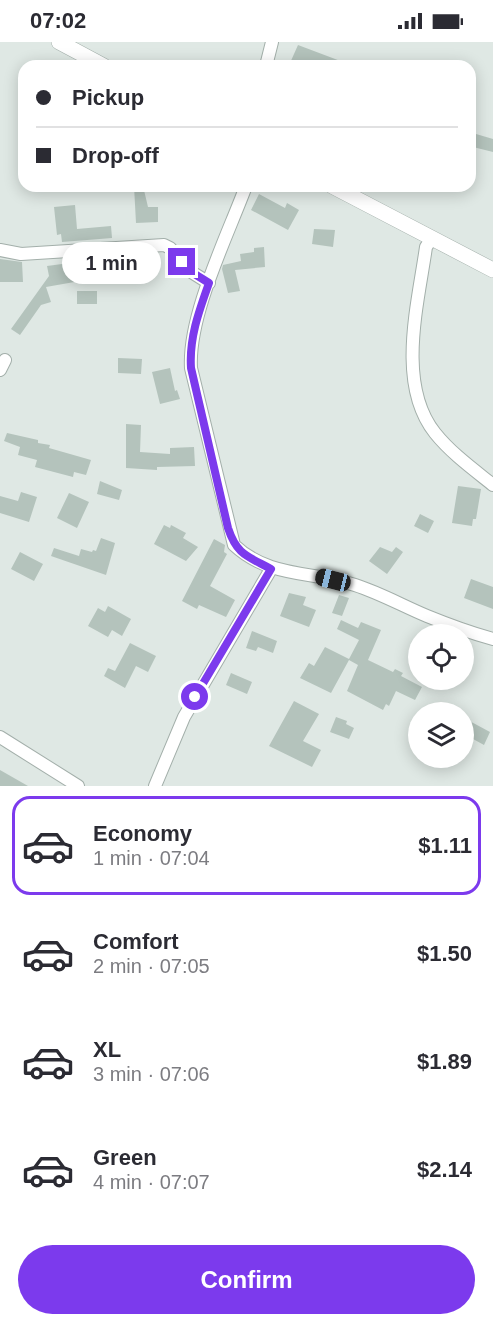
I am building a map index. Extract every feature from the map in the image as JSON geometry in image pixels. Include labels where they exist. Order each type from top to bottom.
[{"type":"street","points":[[59,42],[93,60]]},
{"type":"street","points":[[268,60],[272,42]]},
{"type":"street","points":[[244,192],[209,283],[196,321],[190,348],[191,368],[234,545],[245,556],[271,569],[355,585],[426,616],[493,639]]},
{"type":"street","points":[[344,192],[493,270]]},
{"type":"street","points":[[432,238],[426,247],[411,362],[418,397],[423,414],[434,432],[450,450],[493,485]]},
{"type":"street","points":[[0,250],[21,254],[164,245],[170,248],[193,273],[209,283]]},
{"type":"street","points":[[155,786],[184,717],[271,569]]},
{"type":"street","points":[[0,737],[78,786]]},
{"type":"building","points":[[298,45],[338,60],[291,60]]},
{"type":"building","points":[[476,134],[493,139],[493,152],[476,148]]},
{"type":"building","points":[[134,192],[144,192],[148,207],[158,207],[158,222],[136,223]]},
{"type":"building","points":[[259,194],[285,208],[287,203],[299,210],[288,230],[251,210]]},
{"type":"building","points":[[75,205],[77,229],[111,226],[112,238],[62,242],[61,234],[57,235],[54,207]]},
{"type":"building","points":[[314,229],[335,230],[333,247],[312,244]]},
{"type":"building","points":[[264,247],[265,267],[235,270],[240,291],[228,293],[223,265],[241,261],[240,254],[254,252],[254,248]]},
{"type":"building","points":[[0,259],[22,262],[23,282],[0,282]]},
{"type":"building","points":[[77,262],[80,281],[46,287],[51,302],[41,305],[20,335],[11,329],[49,276],[47,266]]},
{"type":"building","points":[[77,291],[97,291],[97,304],[77,304]]},
{"type":"building","points":[[118,358],[142,359],[141,374],[118,373]]},
{"type":"building","points":[[170,368],[175,391],[177,390],[180,399],[160,404],[152,372]]},
{"type":"building","points":[[126,424],[141,425],[140,452],[170,454],[170,448],[194,447],[195,466],[157,467],[157,470],[126,468]]},
{"type":"building","points":[[7,433],[38,440],[38,443],[50,445],[49,448],[91,460],[86,475],[74,472],[73,477],[35,467],[37,460],[18,455],[20,447],[4,441]]},
{"type":"building","points":[[100,481],[122,490],[119,500],[97,494]]},
{"type":"building","points":[[458,486],[481,489],[476,519],[473,519],[472,526],[452,523]]},
{"type":"building","points":[[21,492],[37,497],[29,522],[0,513],[0,496],[18,501]]},
{"type":"building","points":[[69,493],[89,502],[77,528],[57,518]]},
{"type":"building","points":[[420,514],[434,521],[428,533],[414,526]]},
{"type":"building","points":[[164,525],[170,528],[171,525],[186,533],[183,538],[198,547],[186,561],[154,544]]},
{"type":"building","points":[[101,538],[115,543],[106,575],[51,556],[54,548],[79,556],[81,549],[96,551]]},
{"type":"building","points":[[214,539],[225,545],[224,552],[227,554],[210,586],[235,600],[226,617],[199,605],[197,609],[182,601]]},
{"type":"building","points":[[380,547],[392,552],[396,547],[403,552],[387,574],[369,561]]},
{"type":"building","points":[[20,552],[43,564],[34,581],[11,569]]},
{"type":"building","points":[[471,579],[493,587],[493,609],[464,598]]},
{"type":"building","points":[[289,593],[306,597],[303,605],[316,610],[309,627],[280,616]]},
{"type":"building","points":[[339,595],[349,598],[342,616],[332,613]]},
{"type":"building","points":[[108,606],[131,619],[122,636],[112,630],[108,637],[88,626],[98,608],[105,612]]},
{"type":"building","points":[[341,620],[358,628],[361,622],[381,630],[368,660],[393,672],[395,669],[403,673],[401,676],[408,680],[408,690],[420,690],[415,700],[396,691],[389,706],[386,704],[383,710],[347,691],[358,665],[349,660],[331,693],[300,678],[309,663],[314,666],[325,647],[349,659],[359,640],[337,629]]},
{"type":"building","points":[[252,631],[277,641],[273,653],[258,647],[256,651],[246,648]]},
{"type":"building","points":[[130,643],[156,656],[148,672],[136,666],[125,688],[104,676],[108,668],[115,671]]},
{"type":"building","points":[[231,673],[252,682],[247,694],[226,685]]},
{"type":"building","points":[[294,701],[319,714],[303,741],[321,750],[312,767],[269,746]]},
{"type":"building","points":[[336,717],[347,721],[346,724],[354,728],[349,739],[330,732]]},
{"type":"building","points":[[474,723],[490,732],[484,745],[474,740]]},
{"type":"building","points":[[0,770],[28,786],[0,786]]},
{"type":"route","points":[[182,262],[193,273],[209,283],[196,321],[190,348],[191,368],[212,450],[228,528],[234,545],[245,556],[271,569],[195,697]]}]
